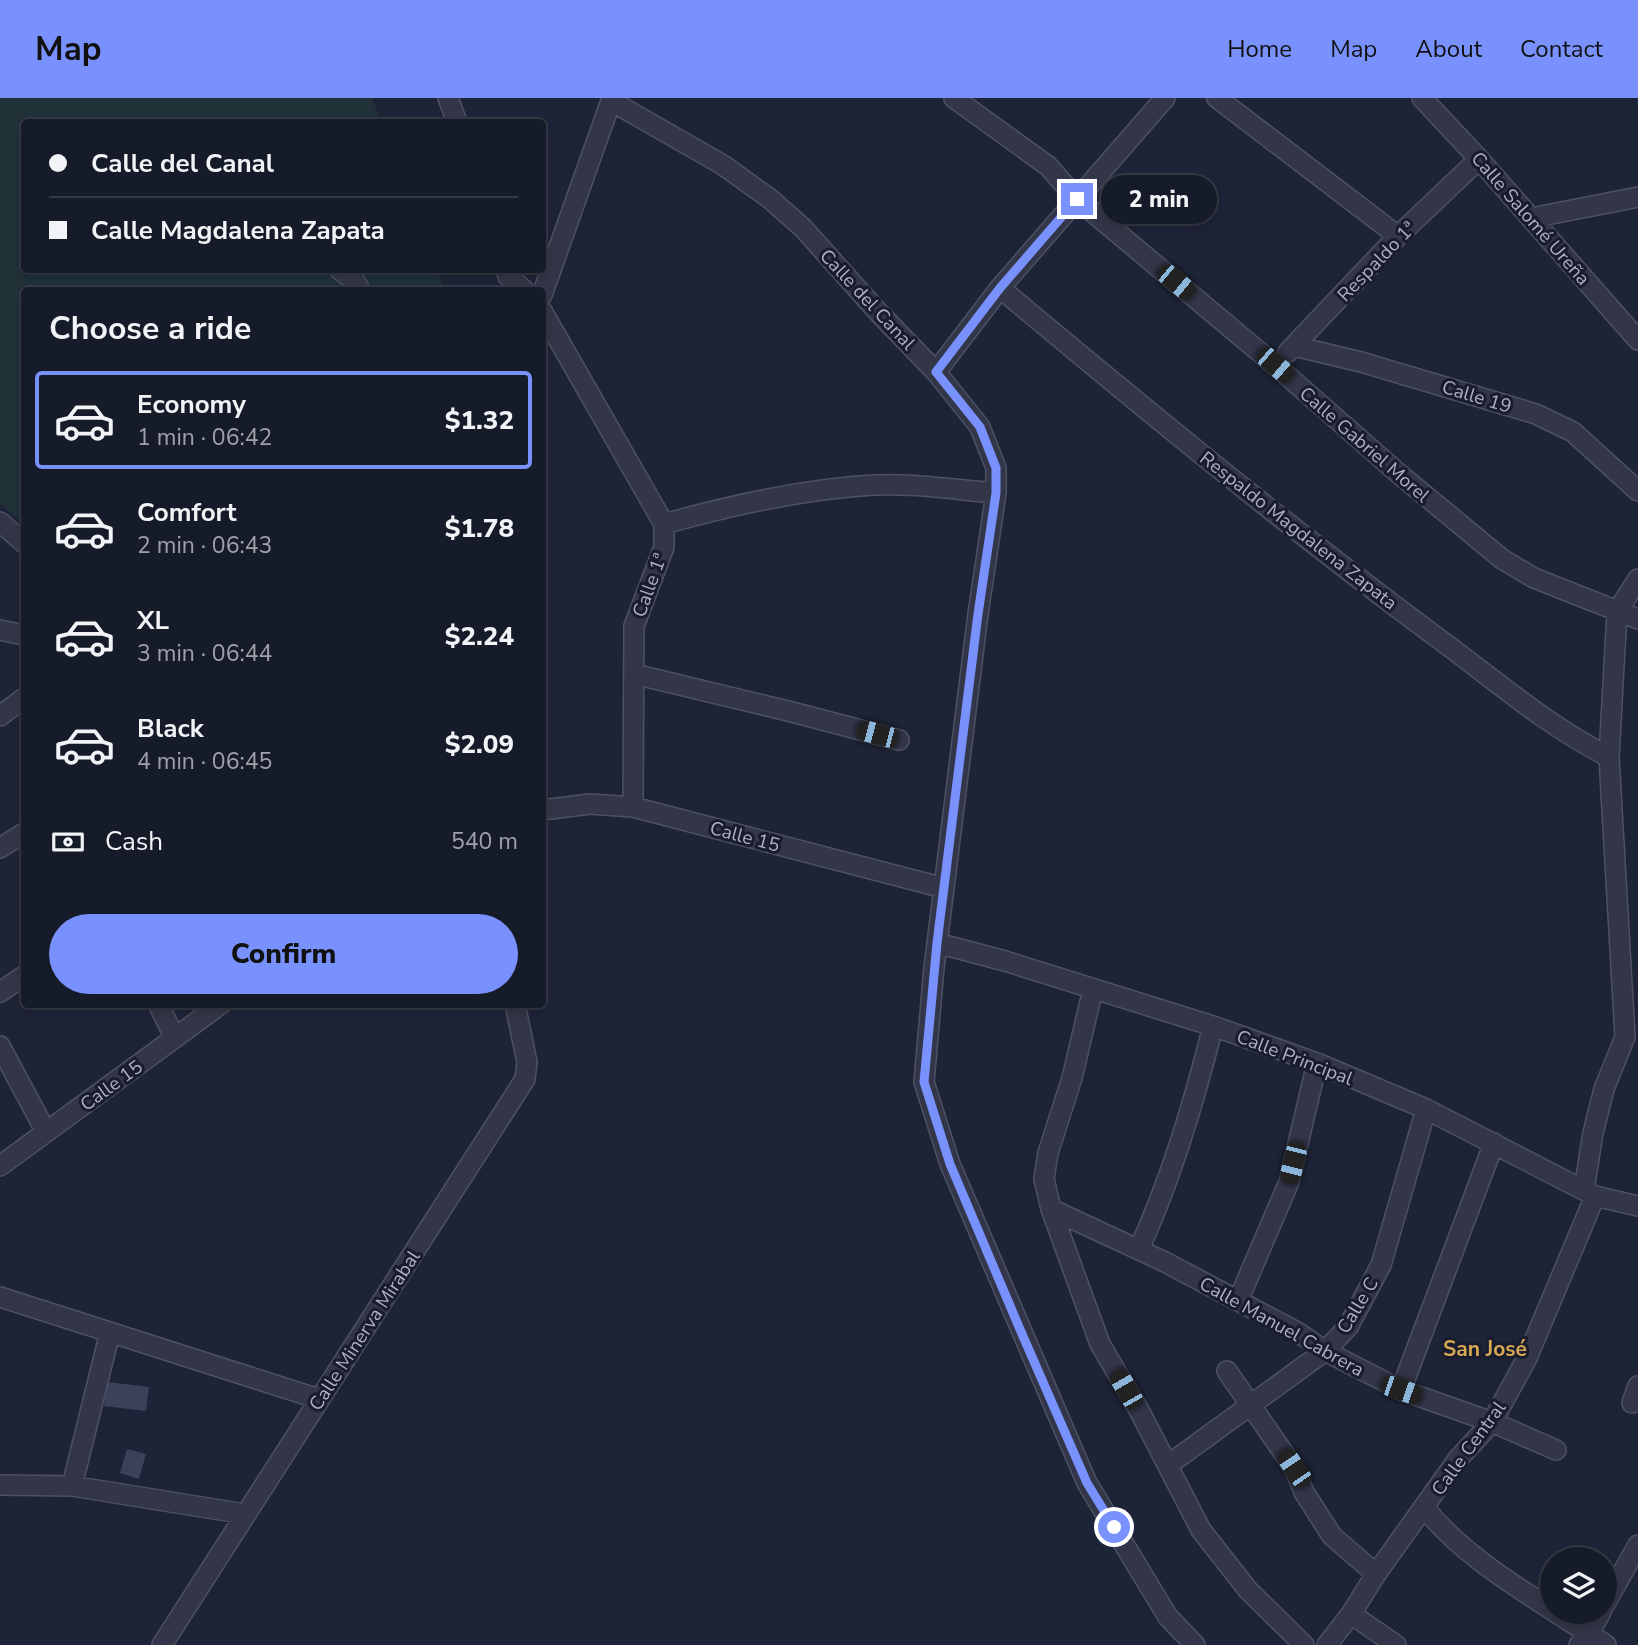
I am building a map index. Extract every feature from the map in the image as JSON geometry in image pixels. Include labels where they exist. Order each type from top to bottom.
[{"type":"street","points":[[449,98],[456,119]]},
{"type":"street","name":"Calle Gabriel Morel","points":[[954,98],[1048,166],[1077,199],[1502,559],[1534,578],[1638,620]]},
{"type":"street","points":[[936,372],[1000,288],[1165,98]]},
{"type":"street","points":[[1217,98],[1398,236]]},
{"type":"street","name":"Calle Salomé Ureña","points":[[1422,98],[1638,340]]},
{"type":"street","points":[[545,287],[611,99]]},
{"type":"street","name":"Calle del Canal","points":[[611,99],[723,165],[769,198],[803,228],[936,372],[980,427],[996,468],[996,493],[978,614],[937,943],[924,1082],[950,1164],[1087,1483],[1168,1617],[1195,1645]]},
{"type":"street","name":"Respaldo 1ª","points":[[1275,365],[1398,236],[1479,159]]},
{"type":"street","points":[[1531,219],[1638,197]]},
{"type":"street","points":[[344,273],[358,287]]},
{"type":"street","points":[[507,273],[521,287]]},
{"type":"street","name":"Respaldo Magdalena Zapata","points":[[1000,288],[1261,502],[1390,603],[1574,739],[1609,757]]},
{"type":"street","points":[[546,318],[664,524],[712,510],[798,493],[875,485],[996,493]]},
{"type":"street","name":"Calle 19","points":[[1294,346],[1402,374],[1536,414],[1573,432],[1638,491]]},
{"type":"street","points":[[0,522],[21,540]]},
{"type":"street","name":"Calle 1ª","points":[[633,807],[634,626],[664,547],[664,524]]},
{"type":"street","points":[[1617,612],[1638,579]]},
{"type":"street","name":"Calle Central","points":[[1327,1645],[1458,1459],[1492,1422],[1527,1358],[1590,1193],[1595,1122],[1604,1089],[1625,1037],[1609,757],[1617,612]]},
{"type":"street","points":[[0,630],[21,634]]},
{"type":"street","points":[[634,674],[899,740]]},
{"type":"street","points":[[0,716],[21,700]]},
{"type":"street","name":"Calle 15","points":[[546,810],[590,804],[633,807],[944,888]]},
{"type":"street","points":[[0,848],[21,835]]},
{"type":"street","name":"Calle Principal","points":[[937,943],[1005,961],[1213,1026],[1317,1063],[1426,1110],[1590,1193],[1638,1206]]},
{"type":"street","points":[[0,992],[21,978]]},
{"type":"street","points":[[1093,989],[1072,1078],[1048,1153],[1044,1179],[1051,1209],[1100,1344],[1201,1530],[1248,1590],[1304,1645]]},
{"type":"street","points":[[160,1008],[175,1038]]},
{"type":"street","name":"Calle 15","points":[[0,1166],[216,1008]]},
{"type":"street","name":"Calle Minerva Mirabal","points":[[162,1645],[525,1079],[527,1062],[516,1008]]},
{"type":"street","points":[[1139,1249],[1162,1198],[1196,1095],[1213,1026]]},
{"type":"street","points":[[0,1046],[46,1132]]},
{"type":"street","points":[[1238,1301],[1289,1182],[1317,1063]]},
{"type":"street","name":"Calle C","points":[[1168,1465],[1325,1351],[1348,1327],[1381,1265],[1426,1110]]},
{"type":"street","points":[[1401,1390],[1494,1143]]},
{"type":"street","name":"Calle Manuel Cabrera","points":[[1051,1209],[1139,1249],[1401,1390],[1492,1422],[1556,1450]]},
{"type":"street","points":[[0,1297],[319,1399]]},
{"type":"street","points":[[72,1486],[110,1332]]},
{"type":"street","points":[[1227,1371],[1294,1468],[1304,1492],[1332,1536],[1376,1574]]},
{"type":"street","points":[[0,1485],[72,1486],[245,1514]]},
{"type":"street","points":[[1424,1507],[1441,1530],[1510,1583],[1540,1602]]},
{"type":"street","points":[[1617,1583],[1638,1545]]},
{"type":"street","points":[[1351,1614],[1396,1645]]},
{"type":"street","points":[[1568,1624],[1584,1639],[1606,1645]]},
{"type":"street","points":[[1584,1639],[1593,1624]]},
{"type":"shaded area","points":[[0,98],[372,98],[380,119],[21,119],[21,273],[438,273],[444,287],[21,287],[21,521],[0,503]]},
{"type":"building","points":[[107,1382],[149,1387],[146,1411],[104,1406]]},
{"type":"building","points":[[127,1449],[146,1454],[139,1479],[120,1473]]},
{"type":"district","name":"San José","points":[[1485,1349]]},
{"type":"route","points":[[1077,199],[1000,288],[936,372],[980,427],[996,468],[996,493],[978,614],[937,943],[924,1082],[950,1164],[1019,1327],[1087,1483],[1114,1527]]}]
